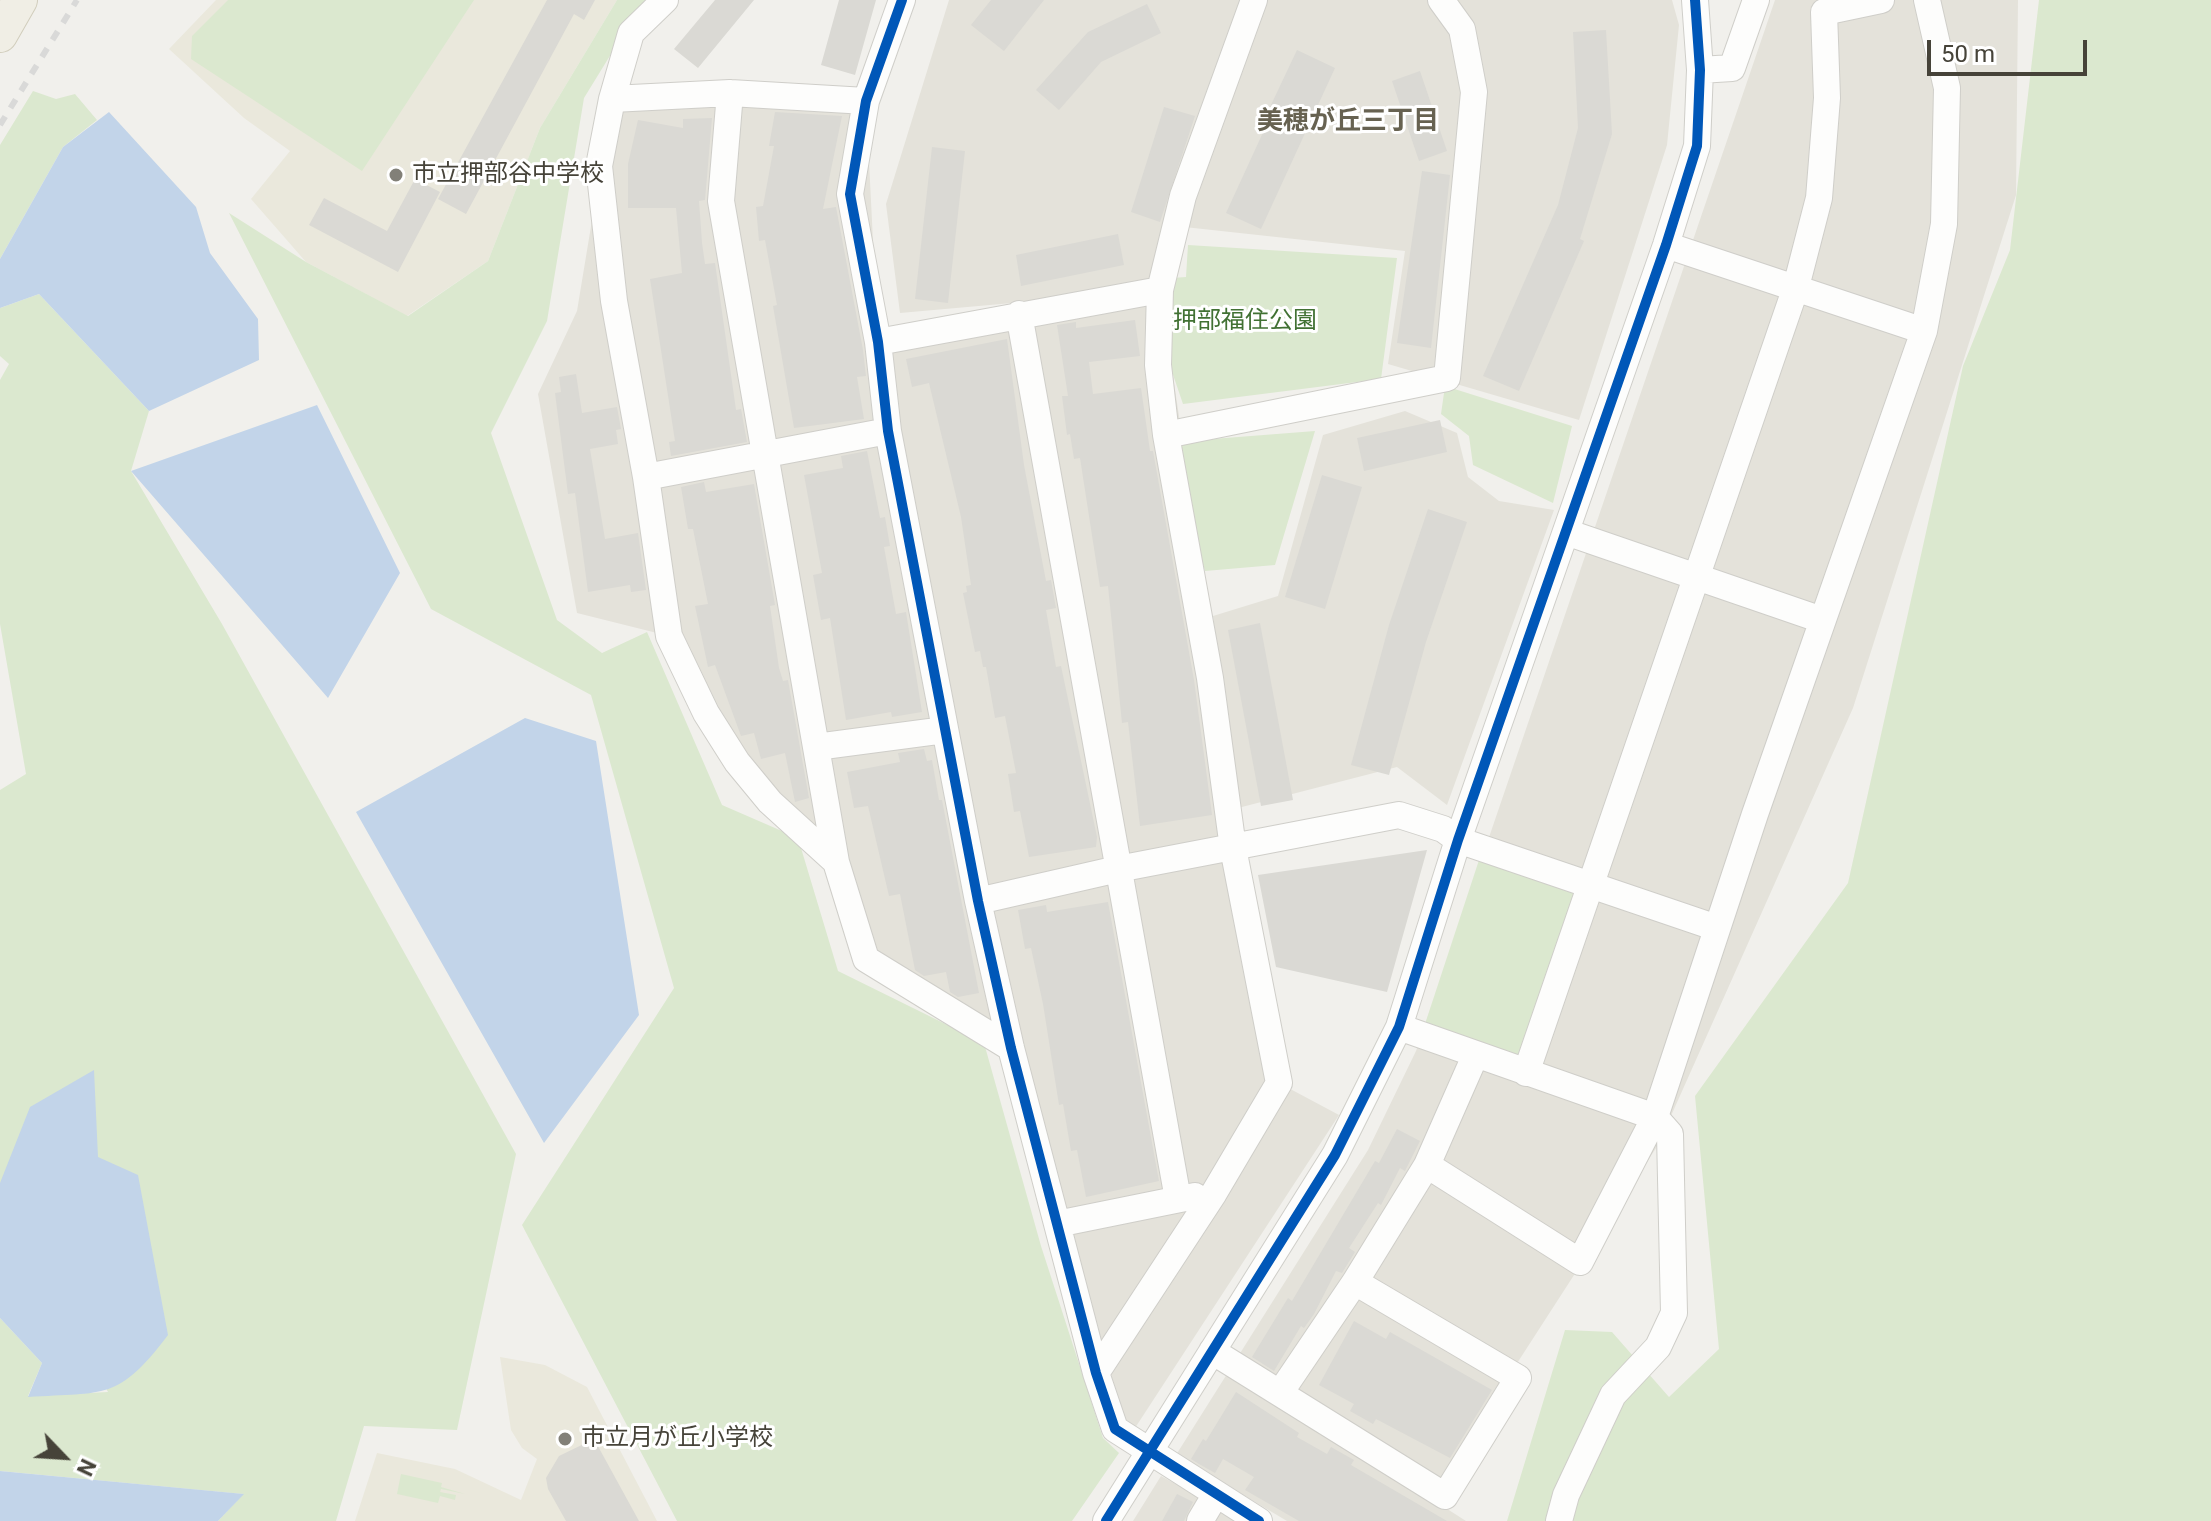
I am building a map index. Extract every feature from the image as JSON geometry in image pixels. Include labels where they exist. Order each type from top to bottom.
[{"type":"main road","points":[[0,35],[20,0]]},
{"type":"street","points":[[665,0],[631,33],[612,99],[599,166],[614,301],[646,477],[669,636],[706,713],[737,762],[770,802],[836,862]]},
{"type":"street","points":[[902,0],[866,101],[850,194],[878,342],[888,431],[978,901],[1011,1048],[1096,1373],[1115,1429],[1259,1521]]},
{"type":"street","points":[[1096,1373],[1214,1193],[1279,1083],[1233,848],[1210,678],[1166,435],[1158,365],[1160,290],[1183,196],[1254,0]]},
{"type":"street","points":[[1166,435],[1447,378],[1474,92],[1462,29],[1441,0]]},
{"type":"street","points":[[1106,1521],[1335,1155],[1399,1027],[1458,840],[1666,245],[1697,146],[1700,70],[1695,0]]},
{"type":"street","points":[[1700,70],[1732,68],[1756,0]]},
{"type":"street","points":[[1526,1073],[1796,287],[1819,198],[1827,98],[1824,12],[1881,0]]},
{"type":"street","points":[[1427,1165],[1580,1262],[1655,1117],[1822,620],[1924,331],[1944,224],[1947,88],[1927,0]]},
{"type":"street","points":[[612,99],[730,93],[866,101]]},
{"type":"street","points":[[730,93],[721,201],[836,862],[866,959],[1011,1048]]},
{"type":"street","points":[[1666,245],[1924,331]]},
{"type":"street","points":[[878,342],[1160,290]]},
{"type":"street","points":[[1019,314],[1178,1199]]},
{"type":"street","points":[[646,477],[888,431]]},
{"type":"street","points":[[1566,532],[1822,620]]},
{"type":"street","points":[[816,747],[945,730]]},
{"type":"street","points":[[978,901],[1118,869],[1399,815],[1443,829],[1458,840],[1717,928]]},
{"type":"street","points":[[1399,1027],[1655,1117],[1670,1134],[1674,1313],[1658,1347],[1613,1395],[1566,1495],[1559,1521]]},
{"type":"street","points":[[1280,1393],[1355,1282],[1427,1165],[1475,1056]]},
{"type":"street","points":[[1057,1224],[1214,1193]]},
{"type":"street","points":[[1212,1351],[1445,1496],[1518,1378],[1355,1282]]},
{"type":"street","points":[[1200,1521],[1216,1494]]},
{"type":"shaded area","name":"市立押部谷中学校","points":[[216,0],[617,0],[540,128],[488,261],[407,316],[306,262],[251,199],[290,151],[244,118],[169,49]]},
{"type":"shaded area","points":[[949,0],[1672,0],[1679,25],[1667,145],[1579,420],[1388,364],[1405,251],[1166,225],[1160,290],[1236,794],[1213,616],[1278,596],[1323,435],[1405,411],[1457,433],[1468,477],[1499,501],[1554,510],[1447,805],[1397,767],[1238,808],[1279,1083],[1339,1115],[1135,1428],[1125,1420],[1011,1048],[866,959],[836,862],[706,713],[669,636],[577,613],[538,394],[577,311],[612,99],[866,101],[878,341],[1147,291],[900,313],[886,204]]},
{"type":"shaded area","points":[[1775,0],[2018,0],[2016,195],[1853,708],[1658,1145],[1430,1498],[1466,1521],[1287,1521],[1176,1455],[1368,1150],[1416,1051]]},
{"type":"shaded area","name":"市立月が丘小学校","points":[[500,1357],[545,1365],[587,1387],[657,1521],[355,1521],[377,1453],[455,1469],[521,1500],[537,1459],[522,1448],[511,1430]]},
{"type":"shaded area","points":[[1161,1476],[1243,1521],[1133,1521]]},
{"type":"green space","points":[[228,0],[474,0],[362,171],[191,59],[192,36]]},
{"type":"green space","points":[[617,0],[653,0],[627,28],[584,98],[547,321],[491,433],[557,620],[602,653],[647,632],[722,805],[798,838],[838,971],[984,1043],[1041,1246],[1103,1438],[1119,1453],[1072,1521],[677,1521],[522,1225],[674,988],[591,695],[431,609],[229,213],[306,262],[408,316],[488,261],[540,128]]},
{"type":"green space","points":[[2039,0],[2211,0],[2211,1521],[1507,1521],[1565,1330],[1612,1332],[1669,1397],[1719,1349],[1695,1096],[1848,883],[1963,366],[2010,250]]},
{"type":"green space","points":[[33,91],[56,99],[75,94],[97,120],[63,147],[0,259],[0,145]]},
{"type":"green space","name":"押部福住公園","points":[[1188,245],[1397,258],[1381,379],[1183,404],[1167,357],[1172,278],[1186,277]]},
{"type":"green space","points":[[39,294],[149,411],[131,471],[222,624],[516,1154],[457,1430],[364,1426],[336,1521],[218,1521],[243,1494],[0,1471],[0,1318],[42,1363],[28,1396],[108,1392],[0,1183],[0,790],[26,774],[0,624],[0,380],[9,364],[0,356],[0,308]]},
{"type":"green space","points":[[1445,386],[1572,426],[1553,503],[1473,465],[1469,436],[1441,414]]},
{"type":"green space","points":[[1315,431],[1275,565],[1205,571],[1187,510],[1174,442]]},
{"type":"green space","points":[[1480,857],[1582,890],[1528,1062],[1425,1024]]},
{"type":"green space","points":[[401,1474],[442,1483],[441,1487],[465,1494],[441,1489],[440,1492],[456,1495],[455,1500],[440,1496],[438,1503],[397,1494]]},
{"type":"water","points":[[109,112],[196,207],[210,253],[258,319],[259,360],[149,411],[39,294],[0,308],[0,259],[63,147]]},
{"type":"water","points":[[317,405],[400,573],[328,698],[131,471]]},
{"type":"water","points":[[525,718],[596,741],[639,1015],[544,1143],[356,812]]},
{"type":"water","points":[[94,1070],[98,1157],[138,1175],[168,1335],[136,1372],[108,1389],[93,1393],[28,1397],[42,1363],[0,1318],[0,1183],[30,1107]]},
{"type":"water","points":[[0,1471],[244,1494],[218,1521],[0,1521]]},
{"type":"building","points":[[547,0],[595,0],[584,20],[574,14],[466,214],[438,199]]},
{"type":"building","points":[[715,0],[754,0],[698,68],[674,49]]},
{"type":"building","points":[[839,0],[876,0],[855,75],[821,65]]},
{"type":"building","points":[[991,0],[1044,0],[1004,51],[971,25]]},
{"type":"building","points":[[1147,4],[1161,33],[1101,62],[1059,110],[1036,90],[1088,32]]},
{"type":"building","points":[[1606,30],[1612,134],[1580,239],[1584,241],[1519,391],[1483,376],[1558,205],[1578,128],[1573,32]]},
{"type":"building","points":[[1297,50],[1335,68],[1261,229],[1226,213],[1266,126],[1262,124]]},
{"type":"building","points":[[1420,71],[1447,151],[1419,161],[1392,81]]},
{"type":"building","points":[[1164,107],[1195,116],[1160,222],[1131,212]]},
{"type":"building","points":[[775,112],[842,116],[823,209],[836,207],[863,350],[866,376],[857,377],[864,419],[794,428],[773,306],[777,305],[765,240],[759,241],[756,207],[763,206],[774,146],[769,146]]},
{"type":"building","points":[[712,118],[705,200],[699,201],[702,243],[705,264],[715,263],[736,410],[741,409],[747,442],[671,456],[669,442],[675,441],[650,279],[682,273],[676,208],[628,208],[628,164],[638,120],[683,128],[683,119]]},
{"type":"building","points":[[932,147],[965,151],[948,303],[915,299]]},
{"type":"building","points":[[1422,171],[1450,175],[1431,348],[1397,343]]},
{"type":"building","points":[[415,179],[440,192],[398,272],[309,225],[324,198],[387,231]]},
{"type":"building","points":[[1118,234],[1124,265],[1021,286],[1016,255]]},
{"type":"building","points":[[1135,320],[1140,356],[1089,362],[1093,394],[1141,388],[1194,680],[1212,815],[1140,826],[1128,722],[1122,723],[1108,586],[1100,587],[1080,458],[1074,459],[1070,434],[1067,435],[1062,396],[1068,396],[1057,325],[1076,322],[1076,328]]},
{"type":"building","points":[[1007,339],[1024,465],[1046,581],[1051,580],[1056,608],[1046,610],[1056,667],[1061,666],[1097,837],[1096,847],[1029,857],[1020,811],[1014,812],[1008,774],[1016,773],[1005,716],[995,718],[986,667],[983,667],[980,651],[975,652],[963,593],[967,592],[966,586],[971,585],[961,517],[929,383],[912,387],[906,359]]},
{"type":"building","points":[[576,374],[582,413],[617,407],[621,429],[616,430],[618,444],[590,449],[605,539],[638,533],[646,590],[631,592],[630,585],[588,592],[575,493],[568,494],[555,393],[561,392],[559,377]]},
{"type":"building","points":[[1440,420],[1447,452],[1364,471],[1357,438]]},
{"type":"building","points":[[867,451],[880,518],[885,517],[890,546],[884,547],[896,614],[906,612],[922,712],[892,717],[891,712],[846,720],[830,618],[821,620],[813,575],[822,573],[804,475],[843,468],[841,456]]},
{"type":"building","points":[[1322,475],[1362,487],[1325,609],[1285,597]]},
{"type":"building","points":[[704,482],[706,492],[754,484],[775,605],[770,606],[779,668],[783,681],[788,680],[809,798],[795,802],[785,753],[761,759],[754,733],[741,736],[715,665],[708,667],[695,606],[708,604],[693,529],[688,529],[681,487]]},
{"type":"building","points":[[1428,509],[1467,522],[1426,642],[1389,775],[1351,765],[1389,625]]},
{"type":"building","points":[[1260,623],[1293,800],[1261,806],[1228,630]]},
{"type":"building","points":[[924,749],[927,761],[932,760],[939,800],[942,800],[979,993],[958,997],[950,992],[946,972],[924,976],[915,970],[900,894],[889,896],[868,806],[854,808],[847,772],[900,762],[898,753]]},
{"type":"building","points":[[1427,850],[1387,992],[1276,967],[1258,875]]},
{"type":"building","points":[[1108,902],[1159,1181],[1086,1197],[1077,1150],[1071,1151],[1063,1104],[1059,1105],[1043,1004],[1031,948],[1025,949],[1018,910],[1046,905],[1047,912]]},
{"type":"building","points":[[1397,1129],[1420,1141],[1405,1171],[1400,1168],[1381,1205],[1378,1203],[1349,1248],[1355,1252],[1342,1273],[1336,1271],[1314,1314],[1304,1328],[1301,1326],[1274,1371],[1252,1357],[1288,1298],[1292,1301]]},
{"type":"building","points":[[1354,1321],[1386,1339],[1390,1332],[1492,1390],[1450,1458],[1376,1419],[1373,1424],[1350,1411],[1354,1404],[1319,1385]]},
{"type":"building","points":[[1236,1392],[1299,1433],[1297,1437],[1327,1454],[1331,1447],[1354,1460],[1351,1465],[1447,1521],[1299,1521],[1245,1490],[1254,1477],[1223,1459],[1215,1473],[1199,1464],[1191,1459],[1203,1439],[1206,1441]]},
{"type":"building","points":[[594,1439],[639,1521],[566,1521],[548,1489],[546,1478],[559,1456]]},
{"type":"building","points":[[1177,1494],[1193,1502],[1184,1521],[1162,1521]]},
{"type":"railway","points":[[0,125],[77,0]]},
{"type":"cycle path","points":[[902,0],[866,101],[850,194],[878,342],[888,431],[978,901],[1011,1048],[1096,1373],[1115,1429],[1259,1521]]},
{"type":"cycle path","points":[[1106,1521],[1335,1155],[1399,1027],[1458,840],[1666,245],[1697,146],[1700,70],[1695,0]]},
{"type":"place","name":"市立押部谷中学校","points":[[396,175]]},
{"type":"place","name":"市立月が丘小学校","points":[[565,1439]]},
{"type":"district","name":"美穂が丘三丁目","points":[[1348,122]]}]
